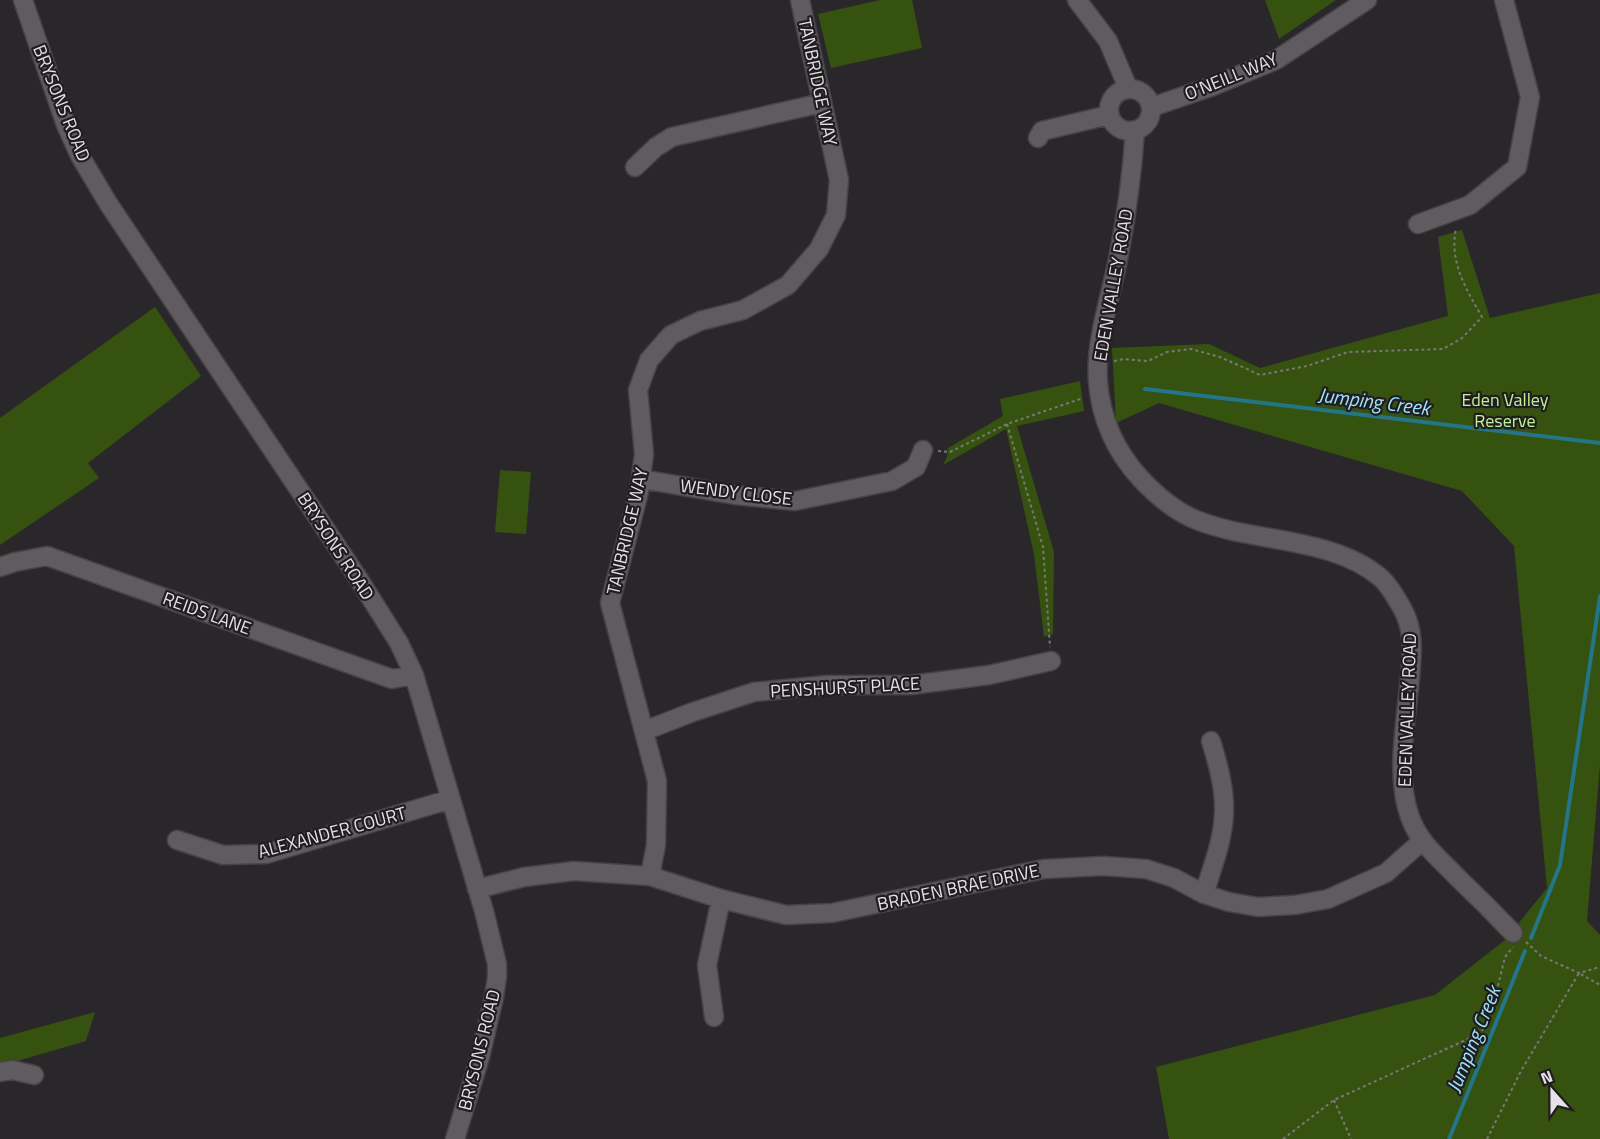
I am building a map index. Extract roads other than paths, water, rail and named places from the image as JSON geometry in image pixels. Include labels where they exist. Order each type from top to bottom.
[{"type":"street","name":"BRYSONS ROAD","points":[[22,0],[66,125],[80,156],[360,581],[399,643],[414,675],[495,951],[497,977],[480,1057],[455,1139]]},
{"type":"street","name":"TANBRIDGE WAY","points":[[650,876],[656,845],[657,781],[610,603],[641,479],[644,454],[638,390],[649,360],[671,335],[700,321],[743,310],[788,285],[819,249],[836,215],[839,180],[800,0]]},
{"type":"street","points":[[1077,0],[1108,41],[1128,88]]},
{"type":"street","name":"O'NEILL WAY","points":[[1152,107],[1213,86],[1276,60],[1367,0]]},
{"type":"street","points":[[1418,224],[1470,205],[1517,167],[1530,96],[1504,0]]},
{"type":"street","points":[[1128,88],[1135,88],[1146,95],[1152,107],[1150,119],[1141,128],[1129,131],[1116,126],[1109,115],[1111,100],[1115,94],[1128,88]]},
{"type":"street","points":[[635,167],[656,147],[672,137],[822,103]]},
{"type":"street","points":[[1038,132],[1109,115]]},
{"type":"street","name":"EDEN VALLEY ROAD","points":[[1135,130],[1131,180],[1097,366],[1099,393],[1107,429],[1132,470],[1173,508],[1198,521],[1335,553],[1364,566],[1383,580],[1395,596],[1410,625],[1412,644],[1403,754],[1404,796],[1410,818],[1422,841],[1517,935]]},
{"type":"street","name":"WENDY CLOSE","points":[[641,479],[735,495],[795,501],[892,481],[916,467],[923,450]]},
{"type":"street","name":"REIDS LANE","points":[[0,567],[46,556],[392,679],[414,675]]},
{"type":"street","name":"PENSHURST PLACE","points":[[644,731],[754,692],[827,685],[911,685],[989,675],[1051,661]]},
{"type":"street","points":[[1204,894],[1221,839],[1224,813],[1222,786],[1211,741]]},
{"type":"street","name":"ALEXANDER COURT","points":[[177,840],[223,855],[266,854],[451,799]]},
{"type":"street","name":"BRADEN BRAE DRIVE","points":[[477,889],[524,877],[574,871],[650,876],[722,899],[786,915],[832,914],[1044,869],[1103,866],[1146,869],[1174,878],[1204,894],[1258,907],[1295,905],[1328,899],[1386,873],[1422,841]]},
{"type":"street","points":[[714,1017],[707,965],[722,899]]},
{"type":"street","points":[[0,1072],[12,1070],[34,1075]]},
{"type":"waterway","name":"Jumping Creek","points":[[1145,389],[1600,443]]},
{"type":"waterway","name":"Jumping Creek","points":[[1531,938],[1560,865],[1600,596]]},
{"type":"waterway","name":"Jumping Creek","points":[[1449,1139],[1525,951]]},
{"type":"park label","name":"Eden Valley Reserve","points":[[1505,409]]}]
